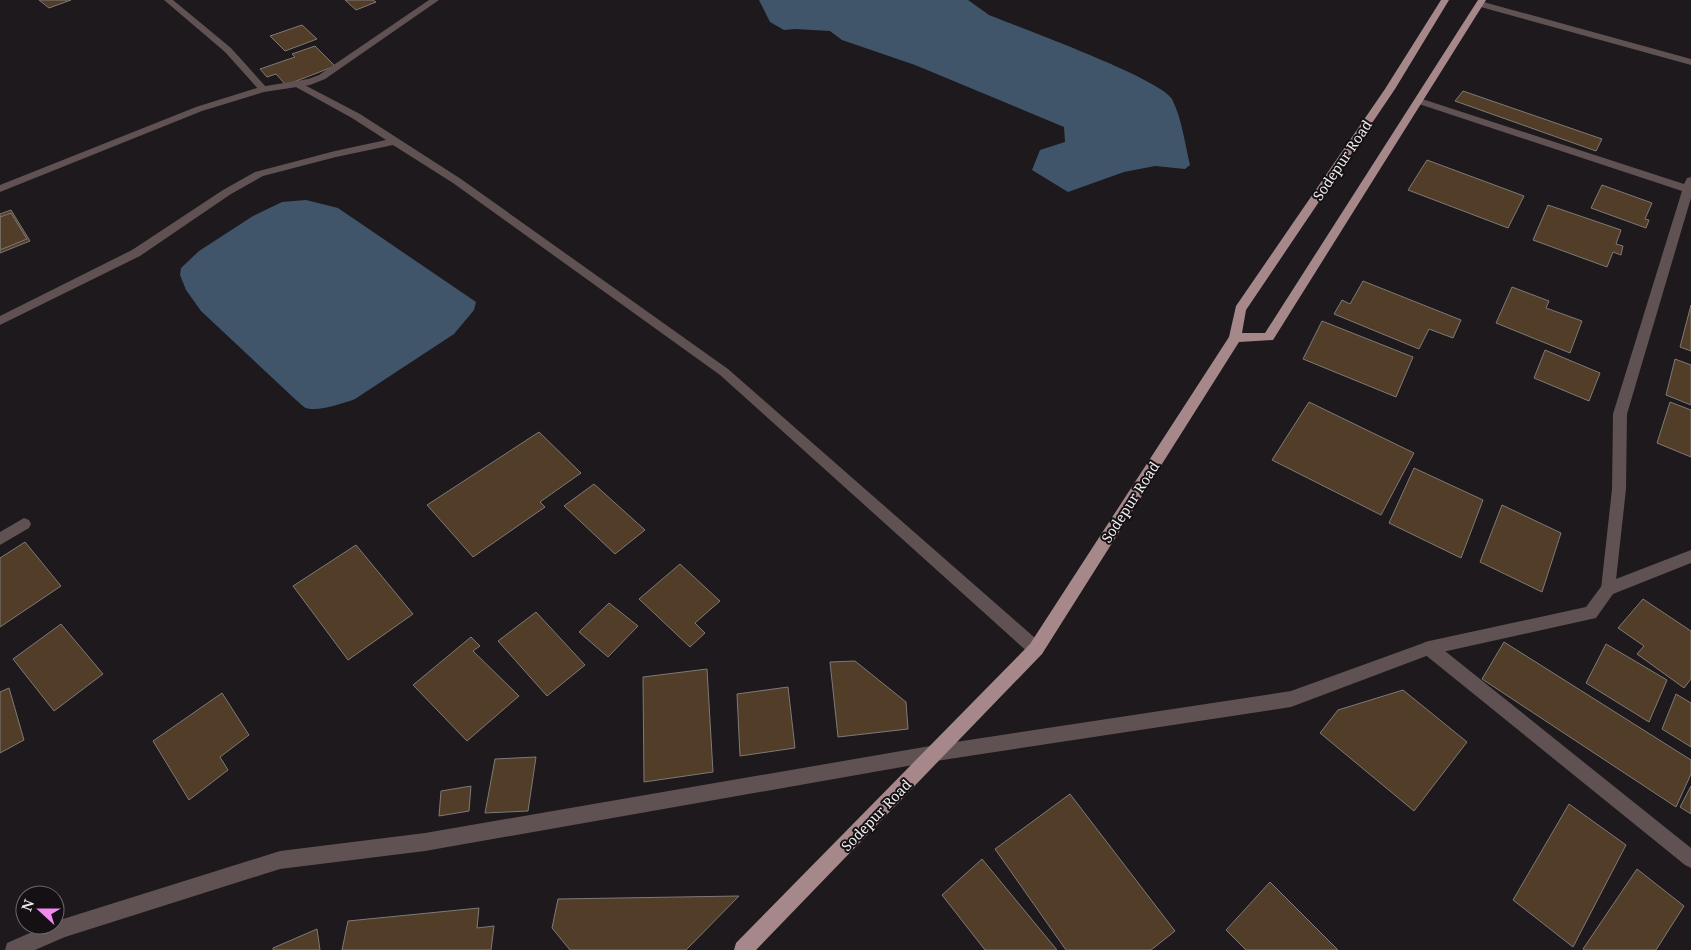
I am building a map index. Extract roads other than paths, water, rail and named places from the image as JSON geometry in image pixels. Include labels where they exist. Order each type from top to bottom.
[{"type":"main road","name":"Sodepur Road","points":[[743,950],[1036,649],[1236,338],[1240,310],[1390,90],[1445,0]]},
{"type":"main road","points":[[1236,338],[1269,337],[1481,2]]},
{"type":"street","points":[[168,0],[228,50],[263,89]]},
{"type":"street","points":[[0,189],[198,109],[263,89],[298,84],[322,77],[435,0]]},
{"type":"street","points":[[1481,2],[1691,62]]},
{"type":"street","points":[[298,84],[396,142],[457,181],[724,372],[1036,649]]},
{"type":"street","points":[[14,950],[63,928],[280,860],[425,842],[936,753],[1291,699],[1430,648],[1591,613],[1608,589],[1618,489],[1620,414],[1690,187],[1418,101]]},
{"type":"street","points":[[0,540],[24,524]]},
{"type":"street","points":[[1608,589],[1691,556]]},
{"type":"street","points":[[1430,648],[1691,858]]},
{"type":"lane","points":[[0,322],[136,252],[227,192],[259,174],[325,157],[396,142]]},
{"type":"water","points":[[759,0],[968,0],[989,15],[1117,67],[1162,90],[1172,99],[1181,123],[1190,165],[1185,169],[1155,166],[1124,172],[1068,192],[1032,170],[1040,150],[1065,142],[1064,127],[915,65],[842,40],[830,31],[784,30],[770,22]]},
{"type":"water","points":[[306,200],[338,208],[476,302],[474,310],[454,334],[355,399],[317,409],[302,406],[201,311],[186,290],[180,275],[181,268],[199,251],[253,216],[282,202]]}]
